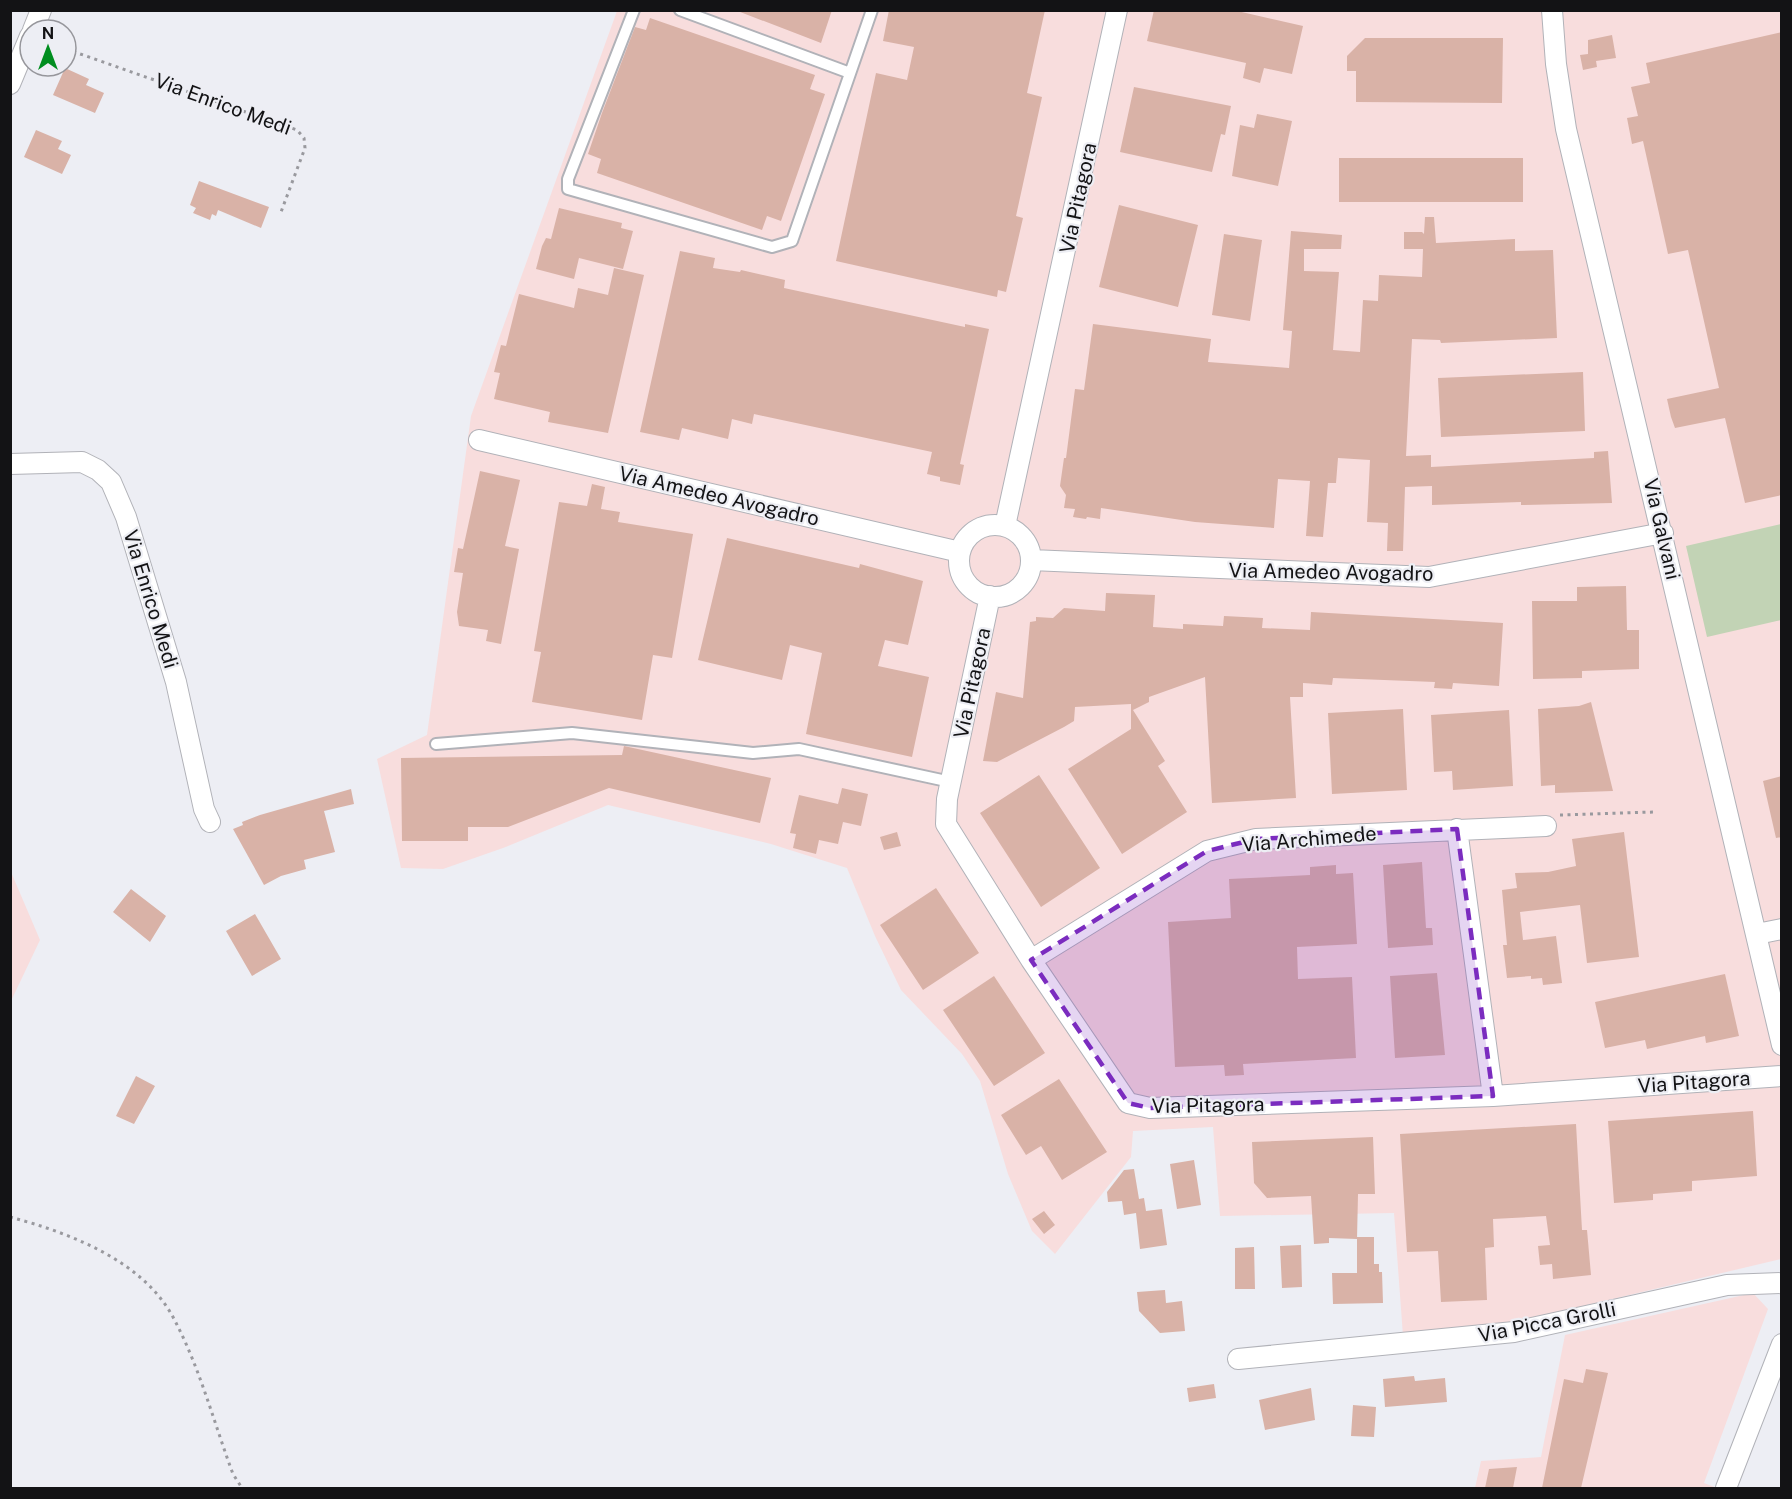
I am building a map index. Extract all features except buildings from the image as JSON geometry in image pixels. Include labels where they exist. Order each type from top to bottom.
[{"type":"street","name":"Via Pitagora","points":[[1005,526],[1117,10]]},
{"type":"street","name":"Via Galvani","points":[[1552,10],[1556,64],[1566,129],[1782,1046]]},
{"type":"street","points":[[10,84],[18,65]]},
{"type":"street","name":"Via Amedeo Avogadro","points":[[479,440],[960,552]]},
{"type":"street","name":"Via Enrico Medi","points":[[10,464],[82,462],[98,470],[111,482],[126,518],[176,682],[204,809],[210,822]]},
{"type":"street","points":[[994,525],[1005,526],[1024,539],[1031,561],[1029,573],[1023,584],[1002,596],[990,597],[978,593],[965,580],[959,564],[960,552],[973,533],[994,525]]},
{"type":"street","name":"Via Amedeo Avogadro","points":[[1031,561],[1429,577],[1663,533]]},
{"type":"street","name":"Via Pitagora","points":[[990,597],[951,782],[946,824],[1031,960],[1128,1103],[1150,1108],[1493,1096],[1782,1076]]},
{"type":"street","name":"Via Archimede","points":[[1031,960],[1207,851],[1256,839],[1457,829],[1554,821]]},
{"type":"street","points":[[1457,829],[1493,1096]]},
{"type":"street","points":[[1757,934],[1782,929]]},
{"type":"street","name":"Via Picca Grolli","points":[[1238,1359],[1514,1332],[1727,1285],[1782,1283]]},
{"type":"street","points":[[1726,1488],[1782,1344]]},
{"type":"lane","points":[[634,10],[568,179],[568,189],[772,247],[792,241],[872,10]]},
{"type":"lane","points":[[680,10],[711,16],[850,73]]},
{"type":"lane","points":[[436,744],[572,734],[753,753],[799,749],[951,782]]},
{"type":"path","name":"Via Enrico Medi","points":[[78,53],[297,130],[304,138],[305,148],[281,212]]},
{"type":"path","points":[[1554,821],[1654,812]]},
{"type":"path","points":[[10,1218],[94,1246],[150,1287],[173,1317],[195,1366],[233,1474],[242,1488]]},
{"type":"highlighted area","points":[[1457,829],[1493,1096],[1150,1108],[1128,1103],[1031,960],[1207,851],[1256,839]]},
{"type":"shaded area","points":[[617,11],[1781,11],[1781,1259],[1507,1324],[1403,1336],[1394,1213],[1220,1216],[1213,1127],[1133,1131],[1131,1157],[1055,1254],[1032,1231],[1008,1174],[980,1081],[962,1054],[901,990],[875,936],[847,868],[771,844],[608,805],[503,848],[443,869],[401,868],[377,759],[427,735],[471,416]]},
{"type":"shaded area","points":[[11,872],[40,940],[10,1001]]},
{"type":"shaded area","points":[[1753,1293],[1768,1309],[1704,1483],[1717,1488],[1475,1488],[1481,1461],[1541,1457],[1565,1335]]},
{"type":"green space","points":[[1781,524],[1781,620],[1707,637],[1686,546]]}]
